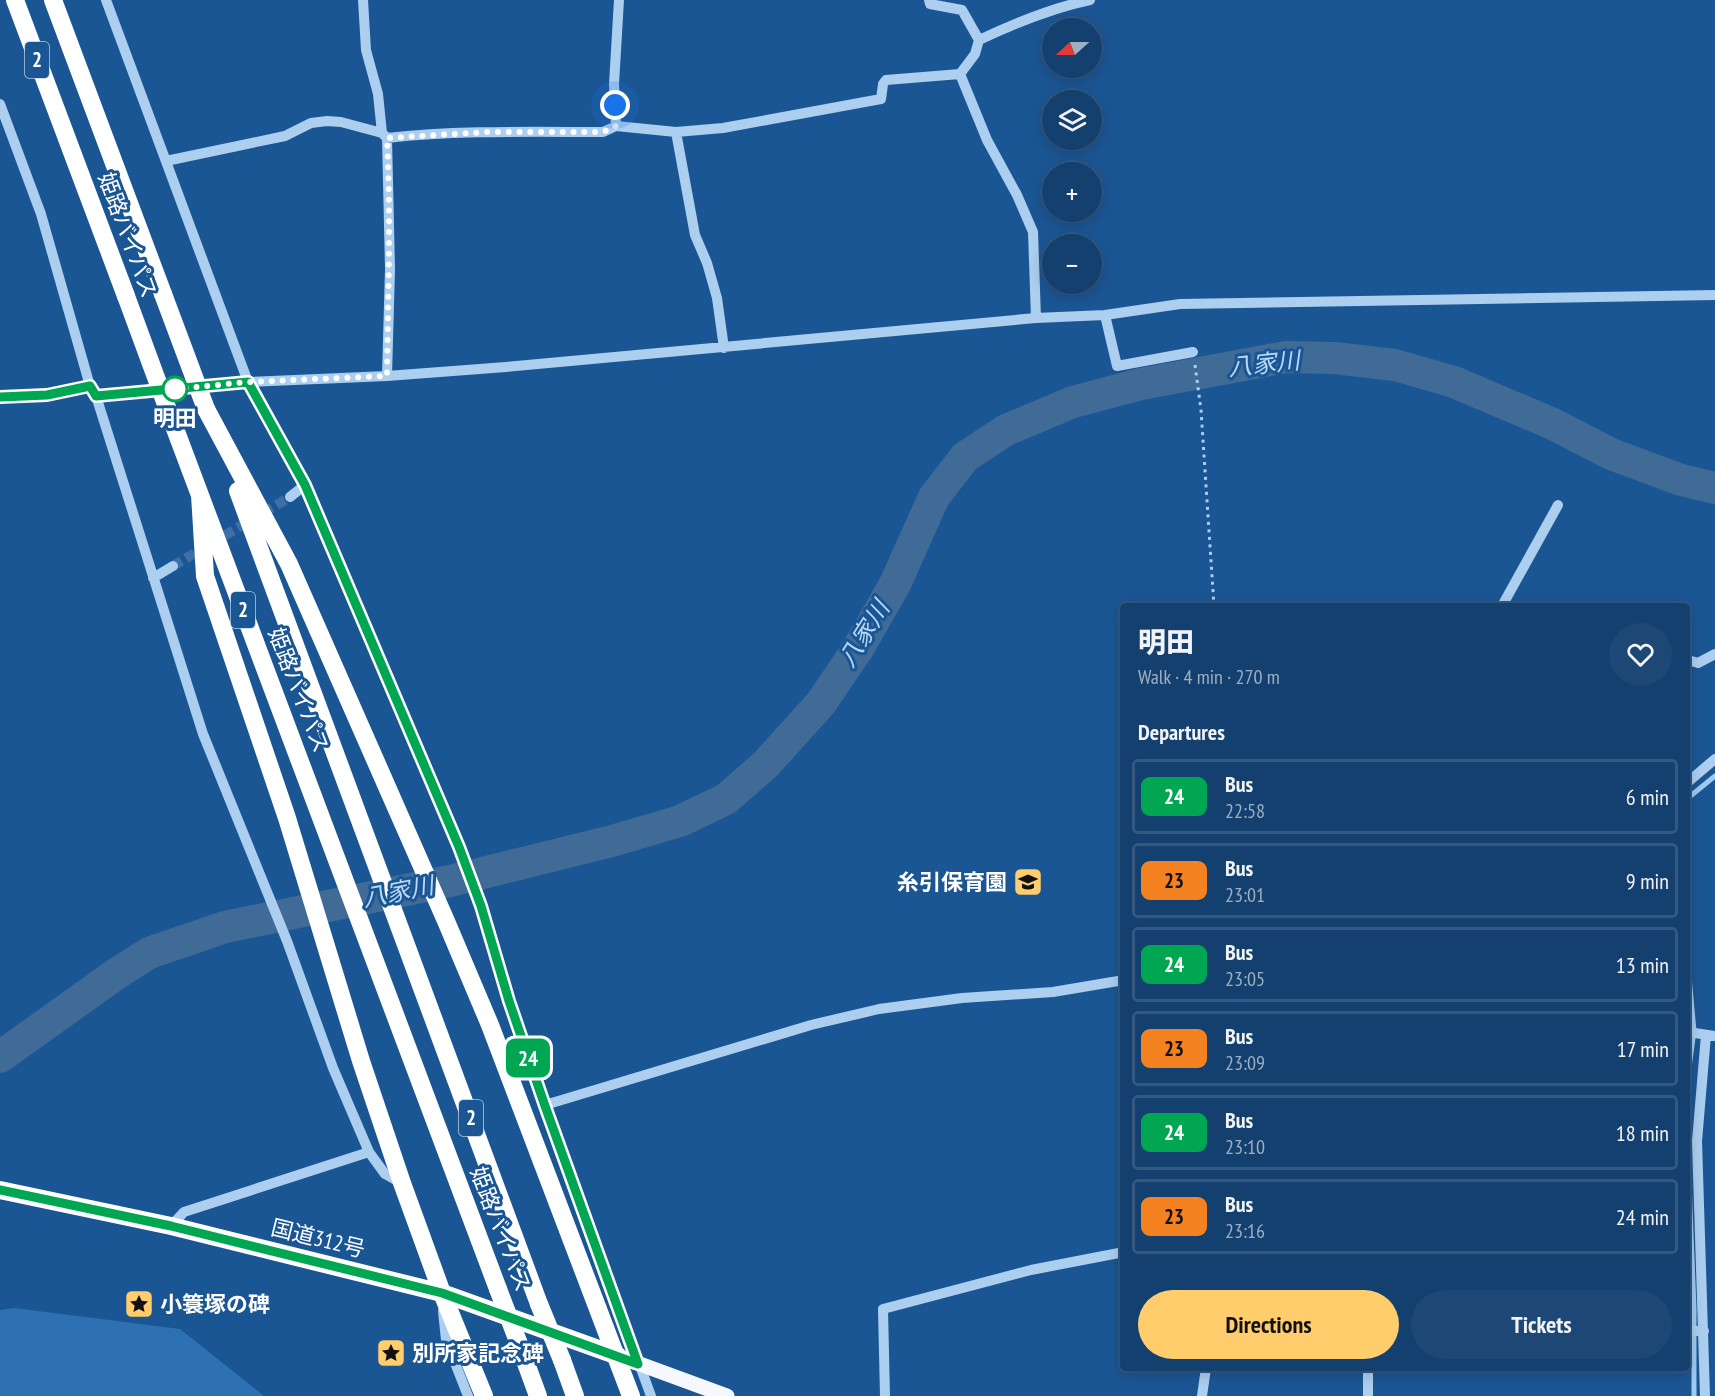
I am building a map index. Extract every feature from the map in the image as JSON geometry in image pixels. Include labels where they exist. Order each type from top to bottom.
[{"type":"highway","name":"姫路バイパス","points":[[15,0],[538,1396]]},
{"type":"highway","name":"姫路バイパス","points":[[53,0],[256,536],[353,803],[575,1396]]},
{"type":"highway","points":[[206,409],[289,564],[446,921],[490,1025],[632,1396]]},
{"type":"highway","points":[[200,495],[205,576],[287,818],[361,1061],[402,1183],[442,1293],[484,1396]]},
{"type":"highway","name":"国道312号","points":[[0,1190],[171,1226],[442,1293],[618,1356]]},
{"type":"main road","points":[[618,1356],[727,1396]]},
{"type":"street","points":[[106,0],[248,382],[305,485],[459,847],[481,906],[509,1001],[545,1106],[651,1396]]},
{"type":"street","points":[[363,0],[366,50],[378,94],[385,136],[390,269],[387,376]]},
{"type":"street","points":[[616,126],[614,84],[619,0]]},
{"type":"street","points":[[929,0],[930,4],[962,10],[979,40],[975,54],[960,74]]},
{"type":"street","points":[[979,40],[1007,26],[1067,5],[1089,0]]},
{"type":"street","points":[[166,162],[285,136],[311,123],[341,122],[385,136],[488,132],[603,132],[616,126],[676,132],[723,128],[881,99],[883,84],[886,80],[960,74]]},
{"type":"street","points":[[960,74],[987,140],[1017,195],[1033,232],[1036,318]]},
{"type":"street","points":[[0,104],[41,214],[90,386],[96,396],[203,734],[287,941],[333,1068],[369,1152],[385,1174],[402,1183]]},
{"type":"street","points":[[676,132],[696,235],[717,298],[724,348]]},
{"type":"street","points":[[96,396],[248,382],[387,376],[724,348],[1036,318],[1105,315],[1180,304],[1715,295]]},
{"type":"street","points":[[1105,315],[1117,366],[1193,352]]},
{"type":"street","points":[[0,397],[47,395],[90,386]]},
{"type":"street","points":[[290,496],[305,485]]},
{"type":"street","points":[[1504,603],[1558,505]]},
{"type":"street","points":[[153,578],[173,566]]},
{"type":"street","points":[[1690,661],[1698,663],[1715,654]]},
{"type":"street","points":[[1690,780],[1715,759]]},
{"type":"street","points":[[545,1106],[811,1025],[879,1009],[962,998],[1053,993],[1120,982]]},
{"type":"street","points":[[1690,1032],[1710,1036],[1697,1141],[1705,1396]]},
{"type":"street","points":[[171,1226],[184,1212],[369,1152]]},
{"type":"street","points":[[885,1396],[883,1309],[1031,1270],[1120,1253]]},
{"type":"street","points":[[442,1293],[446,1340],[468,1396]]},
{"type":"street","points":[[1690,1331],[1704,1331]]},
{"type":"street","points":[[1202,1396],[1206,1371]]},
{"type":"street","points":[[1368,1371],[1368,1396]]},
{"type":"path","points":[[1193,352],[1201,410],[1214,603]]},
{"type":"shaded area","points":[[14,1308],[180,1329],[264,1396],[0,1396],[0,1310]]},
{"type":"waterway","name":"八家川","points":[[0,1057],[149,953],[225,927],[450,881],[612,841],[680,821],[726,799],[766,764],[821,703],[859,647],[895,584],[934,497],[965,457],[1006,430],[1073,402],[1141,384],[1286,357],[1334,358],[1395,365],[1454,382],[1553,424],[1611,454],[1681,480],[1715,488]]},
{"type":"waterway","points":[[1690,796],[1715,776]]},
{"type":"waterway","points":[[1690,987],[1694,1031],[1690,1060]]},
{"type":"waterway","points":[[1690,1207],[1694,1308],[1694,1396]]},
{"type":"tunnel","points":[[173,566],[290,497]]},
{"type":"bus line","name":"24","points":[[0,397],[47,395],[90,386],[96,396],[248,382],[305,485],[459,847],[481,906],[509,1001],[545,1106],[638,1364],[442,1293],[171,1226],[0,1190]]},
{"type":"place","name":"明田","points":[[175,389]]},
{"type":"place","name":"糸引保育園","points":[[1028,882]]},
{"type":"place","name":"小簑塚の碑","points":[[139,1304]]},
{"type":"place","name":"別所家記念碑","points":[[391,1353]]},
{"type":"route","points":[[175,389],[248,382],[387,376],[390,196],[387,138],[488,132],[603,132],[616,126],[615,105]]}]
